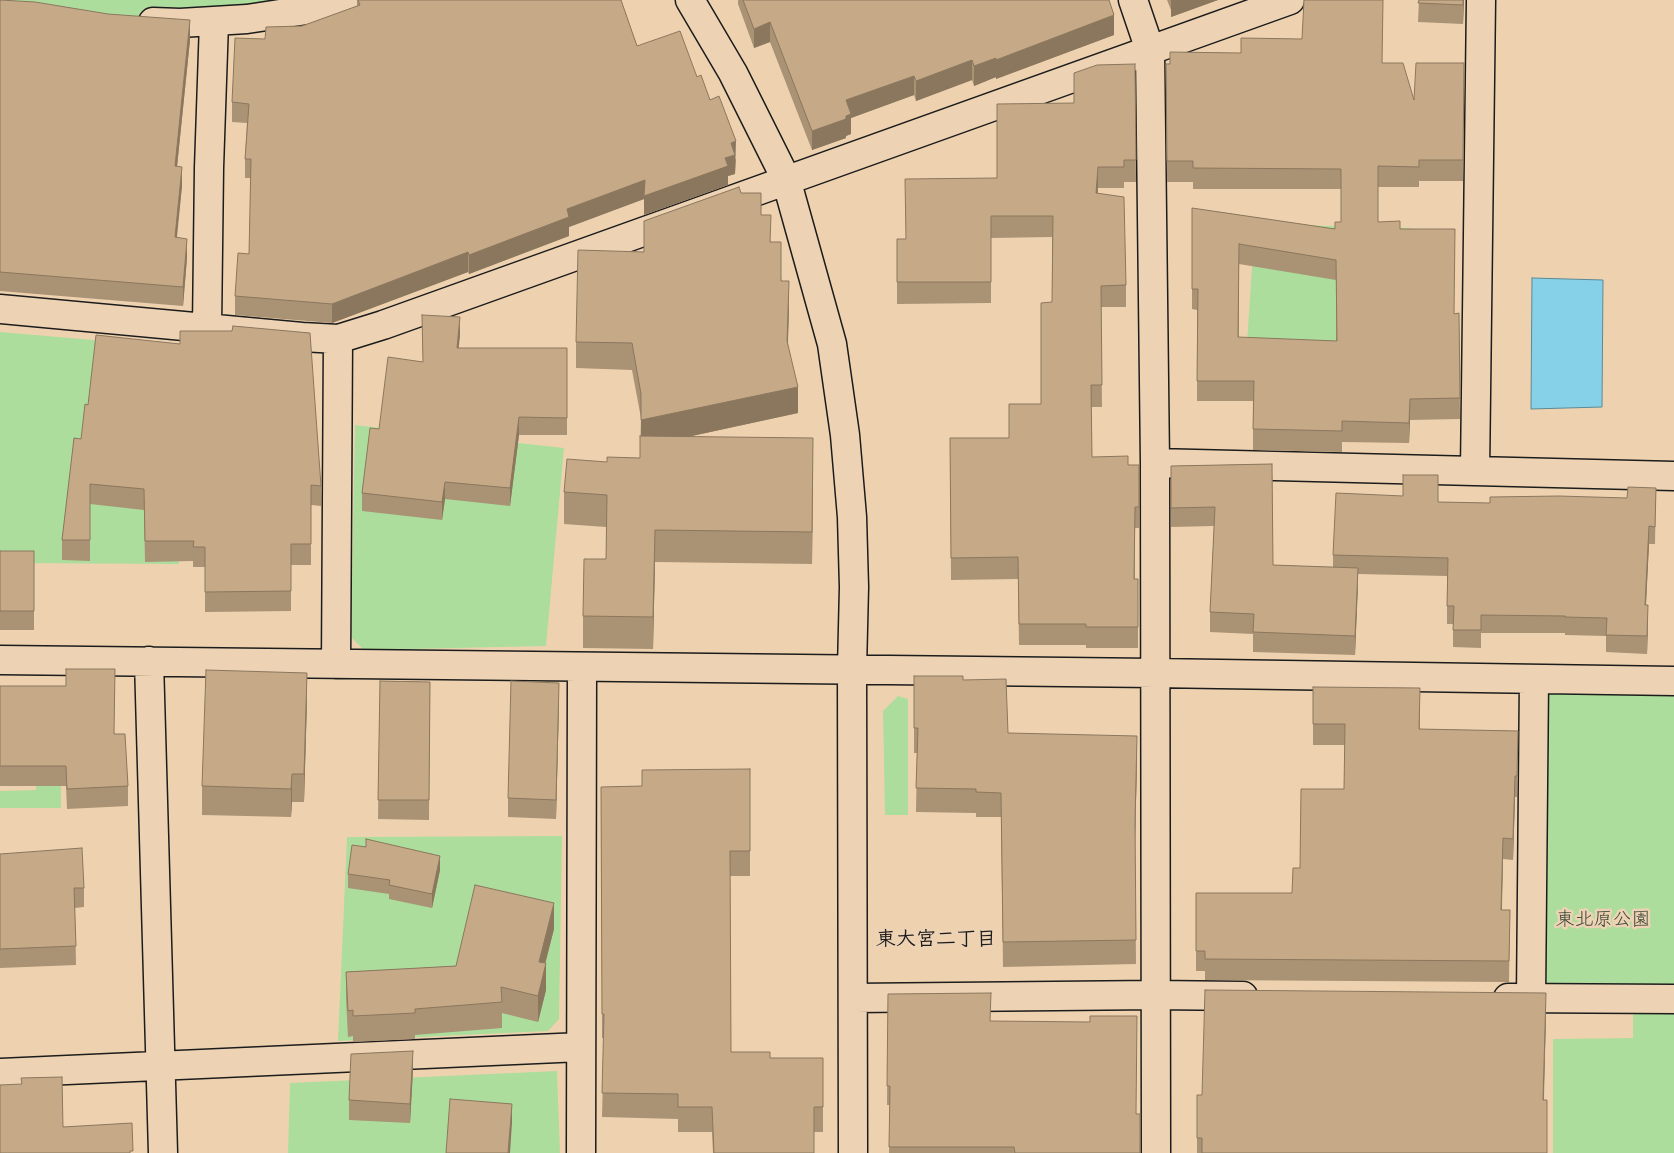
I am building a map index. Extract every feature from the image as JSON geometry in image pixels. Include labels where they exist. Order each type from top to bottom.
[{"type":"street","points":[[125,19],[180,23],[214,22],[320,8],[345,0]]},
{"type":"street","points":[[690,0],[733,73],[786,179],[832,344],[845,435],[852,517],[853,561],[853,1153]]},
{"type":"street","points":[[1133,0],[1150,50],[1155,463],[1156,1153]]},
{"type":"street","points":[[0,309],[338,339],[383,325],[786,179],[1290,0]]},
{"type":"street","points":[[1475,471],[1481,0]]},
{"type":"street","points":[[207,328],[214,22]]},
{"type":"street","points":[[336,664],[338,339]]},
{"type":"street","points":[[1155,463],[1674,476]]},
{"type":"street","points":[[0,660],[852,669],[1674,681]]},
{"type":"street","points":[[149,661],[163,1153]]},
{"type":"street","points":[[581,1153],[582,667]]},
{"type":"street","points":[[1531,998],[1534,679]]},
{"type":"street","points":[[854,998],[1155,995],[1264,996]]},
{"type":"street","points":[[1482,998],[1674,999]]},
{"type":"street","points":[[0,1073],[581,1047]]},
{"type":"green space","points":[[0,0],[345,0],[140,21]]},
{"type":"green space","points":[[1255,224],[1410,228],[1397,390],[1243,401]]},
{"type":"green space","points":[[0,332],[164,346],[179,564],[0,563]]},
{"type":"green space","points":[[355,425],[564,448],[546,646],[364,650],[351,637]]},
{"type":"green space","name":"東北原公園","points":[[1534,679],[1674,681],[1674,999],[1531,998]]},
{"type":"green space","points":[[61,690],[61,808],[0,808],[0,791],[36,790],[38,704],[0,691]]},
{"type":"green space","points":[[898,696],[908,699],[908,815],[885,815],[883,711]]},
{"type":"green space","points":[[562,836],[559,1019],[548,1031],[338,1041],[347,837]]},
{"type":"green space","points":[[1633,1011],[1674,1011],[1674,1153],[1553,1153],[1553,1039],[1633,1038]]},
{"type":"green space","points":[[557,1071],[560,1153],[288,1153],[290,1083]]},
{"type":"water","points":[[1532,278],[1603,280],[1602,407],[1531,409]]},
{"type":"building","points":[[0,0],[35,2],[108,14],[190,20],[175,166],[182,167],[175,237],[187,239],[183,287],[0,272]]},
{"type":"building","points":[[358,0],[621,0],[637,46],[680,31],[697,77],[701,75],[710,100],[719,96],[736,141],[731,143],[735,155],[725,158],[728,166],[644,196],[645,180],[567,209],[569,217],[469,255],[468,252],[332,304],[235,296],[238,253],[249,254],[251,159],[245,159],[249,104],[232,102],[235,38],[265,39],[266,27],[302,26],[360,5]]},
{"type":"building","points":[[743,0],[1109,0],[1114,15],[996,60],[996,58],[974,66],[972,60],[916,81],[914,76],[846,100],[851,114],[846,116],[846,119],[812,131],[770,22],[754,29]]},
{"type":"building","points":[[1304,0],[1383,0],[1382,63],[1403,63],[1414,100],[1416,63],[1464,63],[1463,160],[1419,160],[1419,167],[1378,166],[1378,222],[1400,221],[1400,229],[1455,229],[1454,314],[1459,313],[1460,398],[1410,399],[1409,423],[1342,421],[1342,431],[1253,429],[1254,381],[1197,381],[1198,289],[1192,289],[1192,208],[1335,229],[1335,222],[1341,222],[1341,169],[1193,168],[1193,161],[1167,161],[1166,64],[1170,64],[1170,52],[1241,53],[1241,38],[1302,39]],"holes":[[[1239,244],[1336,260],[1337,341],[1238,337]]]},
{"type":"building","points":[[1419,0],[1463,0],[1463,5],[1418,3]]},
{"type":"building","points":[[1135,64],[1136,160],[1124,160],[1124,167],[1098,167],[1096,193],[1124,197],[1126,285],[1101,286],[1102,385],[1091,385],[1092,457],[1128,456],[1128,465],[1139,465],[1139,507],[1135,507],[1134,579],[1138,579],[1138,627],[1086,627],[1086,624],[1019,624],[1018,557],[951,558],[950,438],[1009,438],[1009,404],[1041,404],[1041,303],[1052,302],[1053,216],[991,216],[991,282],[897,282],[897,239],[906,239],[905,179],[997,178],[997,104],[1074,103],[1074,73],[1097,65]]},
{"type":"building","points":[[739,187],[741,193],[761,193],[761,215],[771,215],[770,242],[781,242],[781,281],[789,281],[787,341],[798,387],[641,420],[641,394],[632,343],[576,342],[578,250],[644,252],[644,221]]},
{"type":"building","points":[[422,315],[460,317],[457,348],[567,348],[567,418],[519,417],[510,488],[445,482],[442,502],[362,493],[370,428],[379,429],[388,357],[423,362]]},
{"type":"building","points":[[233,326],[310,333],[321,486],[311,485],[311,544],[291,544],[291,591],[205,592],[205,547],[193,547],[194,541],[145,541],[144,489],[90,484],[90,540],[62,540],[74,438],[81,439],[85,404],[88,405],[96,335],[180,344],[180,331],[232,331]]},
{"type":"building","points":[[640,436],[813,438],[812,532],[655,530],[653,617],[583,616],[584,559],[606,559],[607,495],[564,492],[567,459],[607,462],[607,457],[640,458]]},
{"type":"building","points":[[1272,464],[1273,565],[1358,568],[1355,636],[1253,632],[1254,614],[1210,612],[1215,507],[1171,508],[1171,466]]},
{"type":"building","points":[[1403,475],[1438,475],[1438,502],[1490,503],[1490,497],[1559,496],[1627,498],[1628,487],[1656,488],[1655,527],[1649,526],[1645,605],[1648,605],[1647,636],[1606,635],[1607,618],[1565,616],[1481,615],[1481,630],[1453,630],[1454,606],[1447,606],[1448,558],[1333,555],[1336,493],[1403,496]]},
{"type":"building","points":[[0,551],[34,551],[34,611],[0,611]]},
{"type":"building","points":[[66,669],[115,669],[114,734],[125,734],[128,786],[67,789],[66,766],[0,766],[0,686],[66,686]]},
{"type":"building","points":[[206,670],[307,673],[304,774],[292,774],[291,789],[202,786]]},
{"type":"building","points":[[914,676],[963,676],[963,680],[1006,679],[1008,733],[1137,736],[1135,822],[1136,940],[1003,942],[1001,793],[976,792],[976,789],[916,788],[918,728],[914,728]]},
{"type":"building","points":[[380,681],[430,682],[429,800],[378,800]]},
{"type":"building","points":[[511,681],[559,683],[556,800],[508,798]]},
{"type":"building","points":[[1313,687],[1420,688],[1419,729],[1518,731],[1513,839],[1503,838],[1501,910],[1510,910],[1509,961],[1205,959],[1205,951],[1196,951],[1196,893],[1292,893],[1293,868],[1300,868],[1301,789],[1344,789],[1345,724],[1313,724]]},
{"type":"building","points":[[750,769],[750,851],[730,851],[731,1052],[770,1052],[770,1058],[823,1058],[823,1107],[814,1107],[814,1153],[714,1153],[712,1107],[678,1107],[678,1094],[602,1093],[604,1014],[602,1014],[601,787],[642,786],[642,770]]},
{"type":"building","points":[[366,839],[440,856],[432,894],[389,885],[390,880],[348,874],[352,845],[366,847]]},
{"type":"building","points":[[82,848],[84,888],[74,888],[76,946],[0,949],[0,854]]},
{"type":"building","points":[[475,885],[554,903],[539,962],[546,963],[538,996],[501,987],[502,1002],[415,1009],[415,1013],[353,1016],[353,1010],[348,1011],[346,972],[456,966]]},
{"type":"building","points":[[1205,990],[1546,993],[1543,1100],[1547,1100],[1547,1153],[1202,1153],[1202,1138],[1197,1138],[1197,1095],[1202,1095]]},
{"type":"building","points":[[991,993],[990,1021],[1090,1022],[1090,1016],[1137,1016],[1136,1114],[1140,1114],[1140,1153],[1015,1153],[1014,1147],[889,1147],[890,1086],[887,1086],[888,994]]},
{"type":"building","points":[[413,1051],[410,1104],[349,1100],[351,1054]]},
{"type":"building","points":[[62,1077],[63,1127],[132,1123],[133,1151],[130,1151],[130,1153],[0,1153],[0,1085],[22,1084],[21,1078]]},
{"type":"building","points":[[450,1099],[512,1104],[508,1153],[446,1153]]},
{"type":"district","name":"東大宮二丁目","points":[[936,941]]}]
